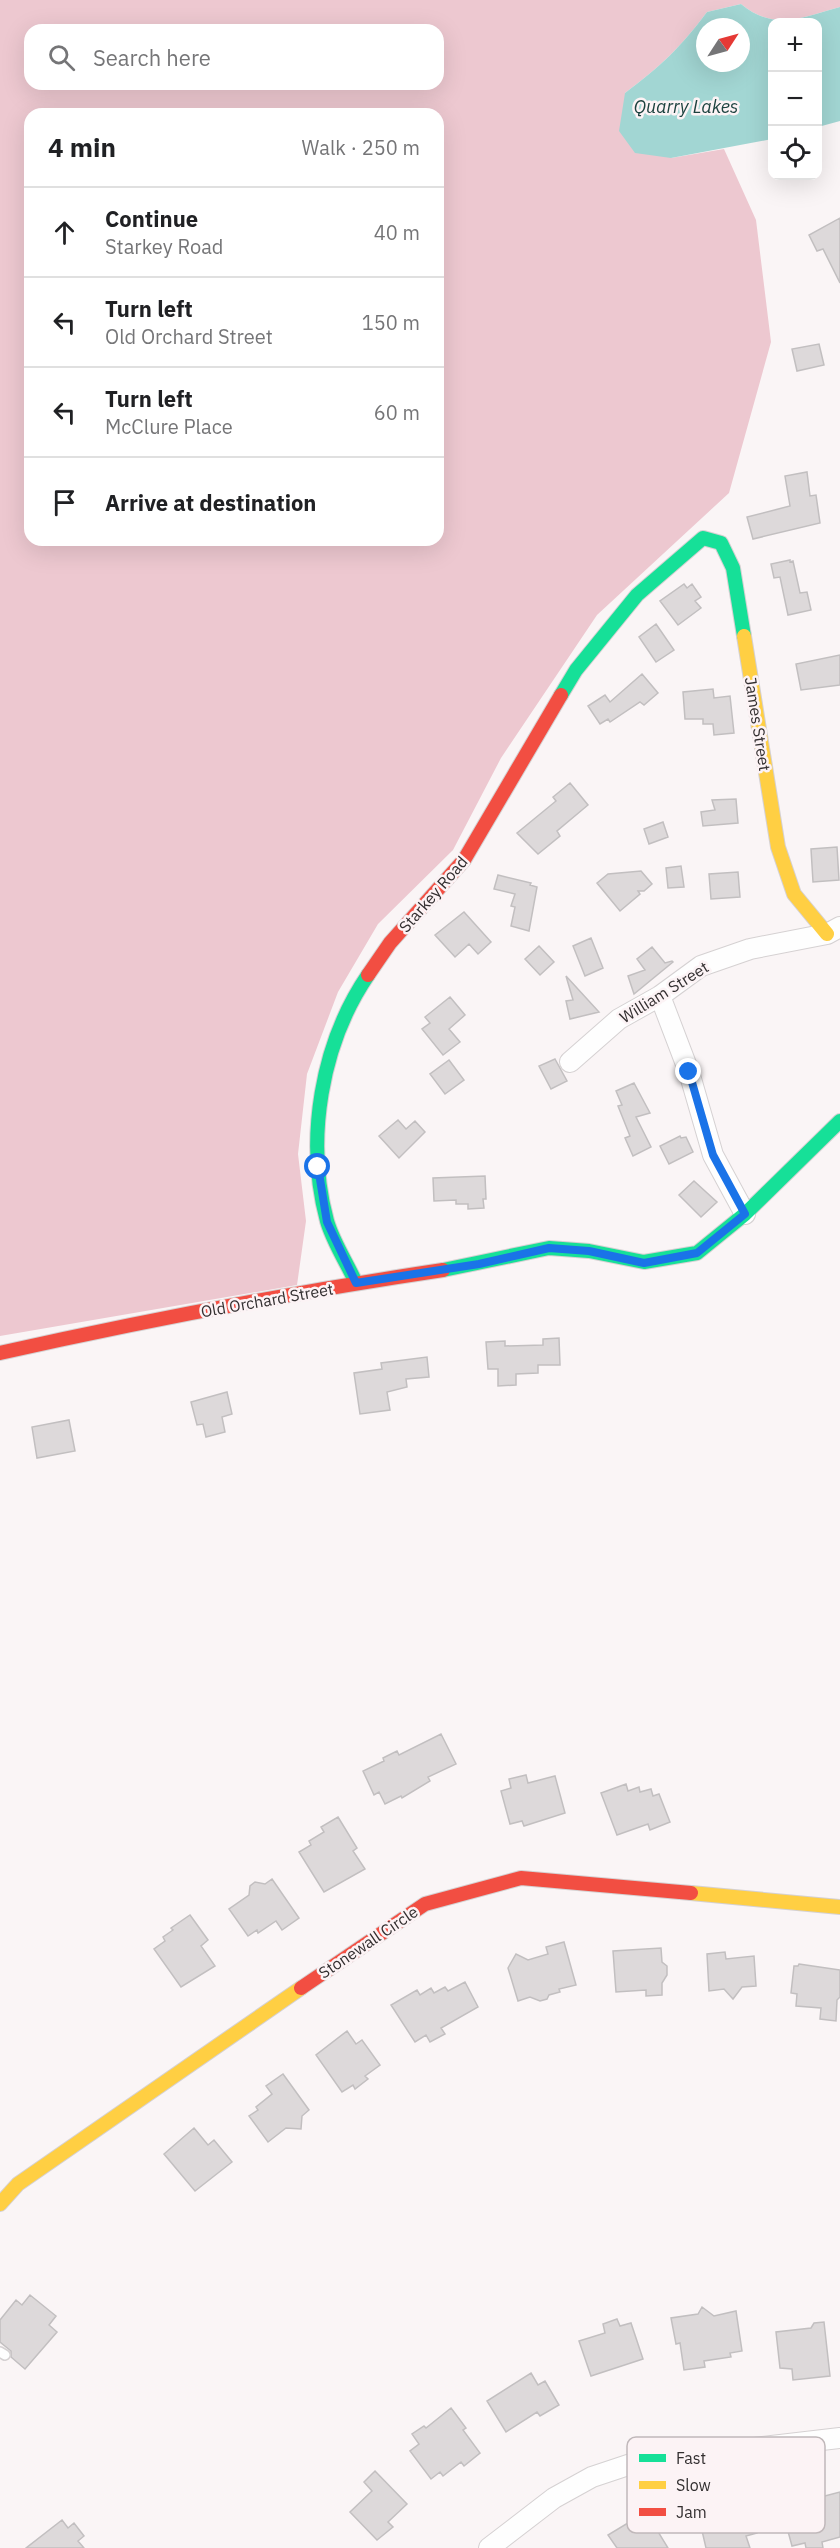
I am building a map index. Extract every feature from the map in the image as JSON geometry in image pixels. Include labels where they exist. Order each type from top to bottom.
[{"type":"street","name":"James Street","points":[[686,551],[703,538],[721,543],[733,568],[778,847],[794,894],[834,931]]},
{"type":"street","name":"Starkey Road","points":[[356,1283],[327,1222],[318,1167],[318,1110],[337,1036],[364,981],[390,943],[464,860],[576,670],[637,595],[686,551]]},
{"type":"street","name":"William Street","points":[[570,1062],[619,1019],[660,996],[701,966],[750,950],[834,931]]},
{"type":"street","points":[[660,996],[689,1072],[713,1155],[745,1214]]},
{"type":"street","name":"Old Orchard Street","points":[[0,1353],[101,1330],[356,1283],[479,1264],[549,1248],[589,1251],[644,1263],[697,1253],[745,1214],[840,1121]]},
{"type":"street","name":"Stonewall Circle","points":[[0,2204],[18,2184],[243,2026],[425,1904],[522,1878],[840,1907]]},
{"type":"street","points":[[825,2440],[840,2438]]},
{"type":"street","points":[[489,2548],[554,2498],[592,2477],[627,2465]]},
{"type":"shaded area","points":[[0,0],[840,0],[840,7],[801,18],[765,18],[741,4],[707,12],[702,18],[696,18],[696,26],[669,56],[625,93],[671,158],[724,149],[756,220],[771,342],[729,493],[597,615],[501,758],[453,850],[378,924],[338,992],[307,1074],[298,1154],[306,1221],[297,1285],[0,1336]]},
{"type":"water","name":"Quarry Lakes","points":[[741,4],[753,13],[768,18],[768,140],[671,158],[635,153],[619,131],[625,93],[669,56],[696,26],[696,72],[750,72],[750,18],[702,18],[707,12]]},
{"type":"water","name":"Quarry Lakes","points":[[840,7],[840,121],[822,126],[822,18],[801,18]]},
{"type":"building","points":[[840,218],[840,283],[823,249],[817,251],[809,235]]},
{"type":"building","points":[[819,344],[824,365],[797,371],[792,349]]},
{"type":"building","points":[[807,472],[810,496],[816,495],[820,523],[753,539],[747,517],[790,506],[785,476]]},
{"type":"building","points":[[790,560],[790,562],[793,561],[800,593],[807,592],[811,610],[788,615],[780,577],[774,578],[771,564]]},
{"type":"building","points":[[684,584],[687,588],[692,584],[701,597],[695,601],[701,608],[678,625],[660,601]]},
{"type":"building","points":[[656,624],[674,650],[656,662],[639,637]]},
{"type":"building","points":[[840,655],[840,685],[801,690],[796,664]]},
{"type":"building","points":[[642,674],[658,693],[644,705],[640,702],[610,722],[608,719],[600,724],[588,706],[605,695],[610,702]]},
{"type":"building","points":[[713,689],[714,698],[730,696],[734,733],[714,735],[713,724],[703,724],[703,719],[685,719],[683,692]]},
{"type":"building","points":[[570,783],[588,805],[557,831],[560,836],[538,854],[517,833],[556,801],[553,797]]},
{"type":"building","points":[[736,799],[738,823],[703,826],[701,812],[715,810],[712,800]]},
{"type":"building","points":[[663,822],[668,837],[649,844],[644,829]]},
{"type":"building","points":[[837,847],[839,880],[813,882],[811,849]]},
{"type":"building","points":[[681,866],[684,887],[668,888],[666,868]]},
{"type":"building","points":[[641,871],[652,884],[644,891],[638,891],[640,894],[620,911],[597,883],[608,874]]},
{"type":"building","points":[[738,872],[740,897],[711,899],[709,874]]},
{"type":"building","points":[[498,875],[531,883],[530,885],[537,887],[529,931],[511,926],[515,907],[511,906],[515,894],[494,889]]},
{"type":"building","points":[[464,912],[491,942],[478,954],[469,944],[455,957],[435,935]]},
{"type":"building","points":[[591,938],[603,968],[585,976],[573,946]]},
{"type":"building","points":[[539,946],[554,962],[540,975],[525,959]]},
{"type":"building","points":[[652,947],[665,963],[673,962],[634,994],[628,976],[645,970],[637,959]]},
{"type":"building","points":[[566,976],[599,1012],[570,1019],[566,1001],[573,1000]]},
{"type":"building","points":[[450,997],[465,1015],[449,1029],[460,1042],[443,1055],[422,1029],[430,1023],[425,1017]]},
{"type":"building","points":[[555,1059],[567,1081],[551,1089],[539,1066]]},
{"type":"building","points":[[449,1060],[464,1080],[445,1094],[430,1074]]},
{"type":"building","points":[[634,1083],[650,1113],[636,1117],[651,1147],[633,1156],[625,1138],[630,1136],[618,1106],[622,1105],[616,1091]]},
{"type":"building","points":[[398,1120],[406,1129],[415,1121],[425,1132],[399,1158],[379,1136]]},
{"type":"building","points":[[680,1136],[681,1138],[686,1137],[693,1152],[669,1164],[660,1146]]},
{"type":"building","points":[[485,1176],[484,1208],[468,1209],[468,1204],[456,1204],[456,1200],[434,1201],[433,1178]]},
{"type":"building","points":[[694,1181],[717,1202],[701,1217],[679,1195]]},
{"type":"building","points":[[559,1338],[560,1365],[538,1365],[538,1373],[516,1374],[516,1385],[498,1386],[498,1369],[488,1369],[486,1342],[505,1341],[505,1346],[543,1345],[543,1339]]},
{"type":"building","points":[[427,1357],[429,1377],[406,1379],[407,1387],[387,1392],[390,1410],[360,1414],[354,1373],[382,1369],[381,1363]]},
{"type":"building","points":[[227,1392],[232,1414],[222,1417],[225,1432],[206,1437],[203,1424],[197,1425],[191,1402]]},
{"type":"building","points":[[69,1420],[75,1451],[37,1458],[32,1427]]},
{"type":"building","points":[[441,1734],[456,1764],[428,1777],[430,1781],[402,1798],[401,1796],[385,1804],[379,1792],[374,1795],[363,1771],[384,1761],[383,1758],[397,1751],[399,1755]]},
{"type":"building","points":[[526,1775],[528,1783],[555,1776],[565,1813],[524,1826],[522,1821],[510,1824],[501,1791],[511,1788],[509,1779]]},
{"type":"building","points":[[626,1784],[628,1791],[639,1787],[640,1792],[651,1789],[653,1796],[659,1794],[670,1822],[650,1830],[648,1824],[617,1835],[601,1793]]},
{"type":"building","points":[[338,1817],[357,1848],[353,1851],[365,1869],[324,1892],[299,1852],[311,1845],[309,1841],[324,1832],[321,1827]]},
{"type":"building","points":[[272,1879],[299,1918],[282,1930],[276,1921],[258,1933],[257,1930],[248,1936],[229,1909],[249,1895],[250,1886],[255,1882],[265,1884]]},
{"type":"building","points":[[190,1915],[208,1940],[201,1946],[215,1966],[181,1987],[154,1949],[165,1941],[163,1937],[173,1930],[171,1928]]},
{"type":"building","points":[[564,1942],[576,1985],[559,1989],[560,1992],[540,2001],[530,1997],[518,2001],[508,1968],[516,1954],[528,1960],[548,1954],[546,1947]]},
{"type":"building","points":[[661,1948],[662,1962],[667,1966],[667,1975],[662,1983],[662,1995],[646,1996],[646,1990],[616,1992],[613,1951]]},
{"type":"building","points":[[725,1952],[726,1959],[754,1956],[756,1986],[742,1987],[733,1999],[724,1989],[709,1991],[707,1954]]},
{"type":"building","points":[[799,1964],[840,1970],[840,1997],[837,2000],[836,2021],[820,2019],[821,2008],[796,2006],[797,1994],[791,1993],[794,1966]]},
{"type":"building","points":[[465,1982],[478,2007],[441,2028],[445,2034],[430,2042],[426,2035],[415,2042],[391,2005],[417,1990],[420,1995],[431,1988],[434,1993],[445,1987],[448,1991]]},
{"type":"building","points":[[347,2031],[356,2044],[362,2040],[380,2065],[365,2076],[368,2079],[355,2089],[353,2085],[342,2092],[316,2055]]},
{"type":"building","points":[[283,2074],[309,2110],[302,2116],[301,2129],[286,2128],[268,2142],[249,2116],[258,2110],[256,2107],[272,2094],[266,2086]]},
{"type":"building","points":[[194,2128],[208,2145],[214,2140],[232,2162],[195,2191],[164,2154]]},
{"type":"building","points":[[30,2295],[56,2316],[49,2325],[57,2332],[25,2369],[11,2357],[11,2351],[0,2342],[0,2320],[16,2300],[22,2305]]},
{"type":"building","points":[[702,2307],[714,2316],[736,2311],[742,2351],[730,2353],[731,2357],[704,2361],[705,2367],[684,2370],[680,2343],[676,2344],[671,2318],[698,2314]]},
{"type":"building","points":[[617,2319],[620,2326],[631,2323],[643,2359],[591,2376],[579,2341],[605,2333],[603,2324]]},
{"type":"building","points":[[824,2322],[830,2376],[793,2380],[792,2369],[780,2368],[776,2332],[811,2328],[814,2323]]},
{"type":"building","points":[[531,2373],[538,2385],[545,2381],[559,2405],[540,2416],[537,2412],[506,2432],[487,2401]]},
{"type":"building","points":[[451,2408],[466,2428],[463,2430],[480,2453],[464,2466],[461,2462],[443,2476],[440,2472],[431,2479],[410,2451],[419,2444],[412,2434],[424,2426],[426,2428]]},
{"type":"building","points":[[375,2471],[407,2504],[388,2522],[393,2527],[377,2540],[350,2512],[372,2491],[364,2482]]},
{"type":"building","points":[[840,2492],[840,2537],[822,2542],[823,2548],[806,2548],[805,2543],[792,2546],[788,2533],[825,2533],[825,2496]]},
{"type":"building","points":[[62,2520],[68,2528],[74,2523],[84,2536],[78,2541],[84,2548],[26,2548]]},
{"type":"building","points":[[627,2524],[627,2533],[659,2533],[668,2548],[617,2548],[608,2535]]},
{"type":"building","points":[[703,2533],[757,2533],[746,2536],[750,2548],[706,2548]]},
{"type":"traffic: fast","points":[[561,695],[576,670],[637,595],[703,538],[721,543],[733,568],[744,636]]},
{"type":"traffic: fast","points":[[356,1283],[336,1245],[327,1221],[321,1190],[318,1126],[329,1062],[339,1031],[368,975]]},
{"type":"traffic: fast","points":[[443,1270],[549,1248],[589,1251],[644,1262],[697,1253],[745,1214],[840,1121]]},
{"type":"traffic: slow","points":[[744,636],[778,847],[794,894],[827,934]]},
{"type":"traffic: slow","points":[[691,1893],[840,1907]]},
{"type":"traffic: slow","points":[[0,2204],[18,2184],[301,1988]]},
{"type":"traffic: jam","points":[[368,975],[390,943],[464,860],[561,695]]},
{"type":"traffic: jam","points":[[0,1353],[221,1307],[443,1270]]},
{"type":"traffic: jam","points":[[301,1988],[425,1904],[521,1878],[691,1893]]},
{"type":"route","points":[[318,1167],[327,1222],[356,1283],[479,1264],[549,1248],[589,1251],[644,1263],[697,1253],[745,1214],[713,1155],[689,1072]]}]
